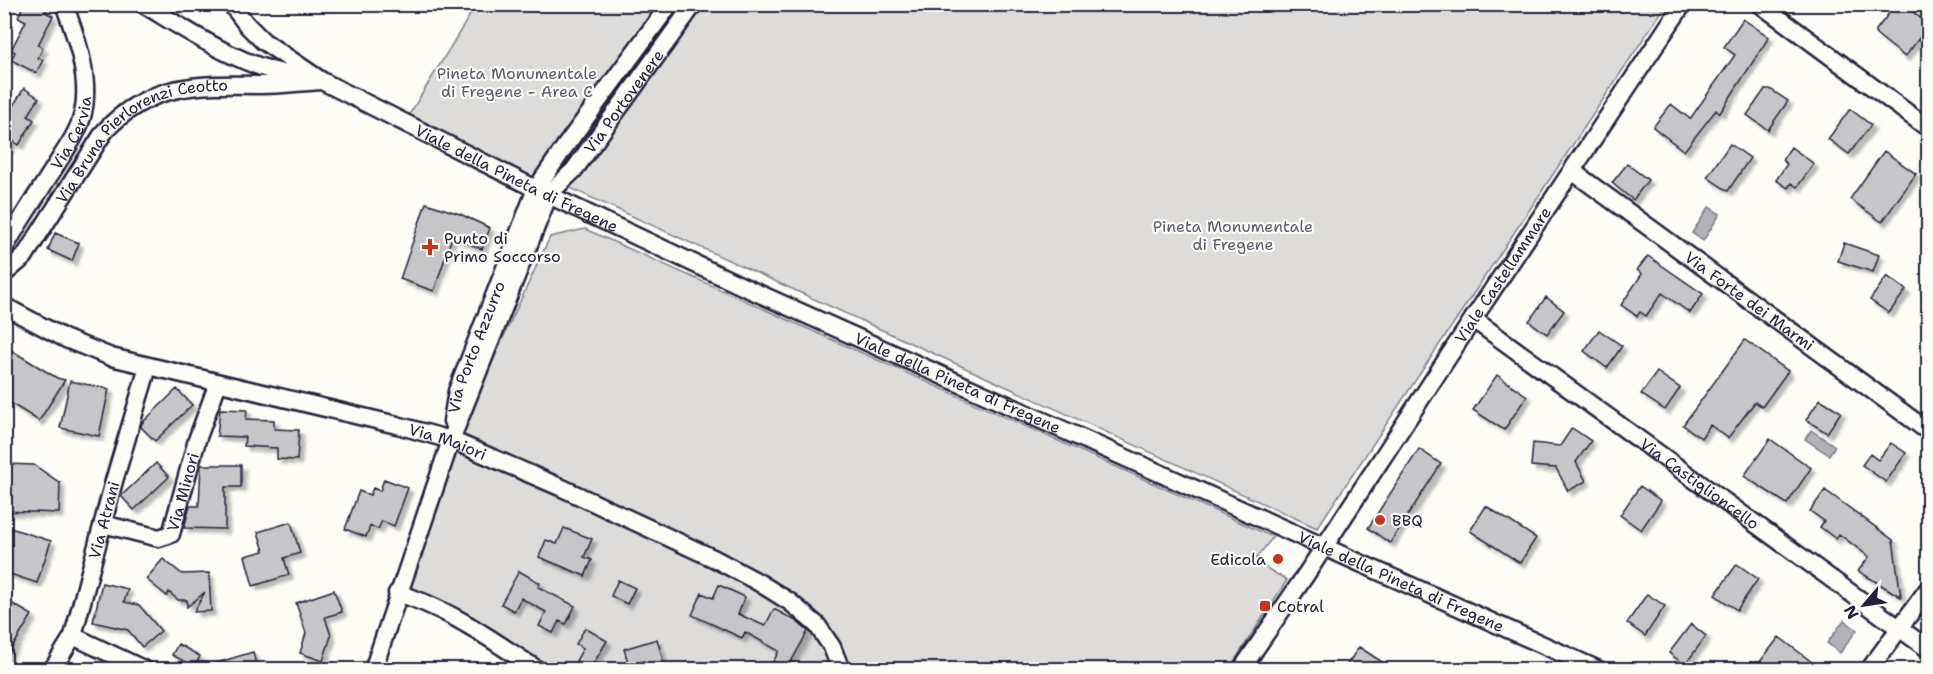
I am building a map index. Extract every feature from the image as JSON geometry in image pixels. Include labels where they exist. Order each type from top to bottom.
[{"type":"street","name":"Via Cervia","points":[[4,249],[76,133],[84,111],[85,91],[82,67],[64,4]]},
{"type":"street","name":"Viale della Pineta di Fregene","points":[[143,4],[201,38],[257,66],[285,75],[322,81]]},
{"type":"street","name":"Viale della Pineta di Fregene","points":[[231,4],[263,41],[322,81],[543,192],[742,286],[1599,669]]},
{"type":"street","name":"Via Portovenere","points":[[543,192],[566,145],[670,4]]},
{"type":"street","name":"Via Portovenere","points":[[543,192],[574,170],[694,4]]},
{"type":"street","name":"Viale Castellammare","points":[[1241,669],[1683,4]]},
{"type":"street","points":[[1760,4],[1929,128]]},
{"type":"street","name":"Via Bruna Pierlorenzi Ceotto","points":[[4,274],[24,257],[104,132],[136,104],[159,93],[183,87],[322,81]]},
{"type":"street","name":"Via Forte dei Marmi","points":[[1572,171],[1929,431]]},
{"type":"street","name":"Via Porto Azzurro","points":[[373,669],[451,440],[543,192]]},
{"type":"street","name":"Via Maiori","points":[[4,306],[81,346],[117,359],[397,425],[451,440],[560,487],[715,559],[774,592],[818,625],[832,647],[840,669]]},
{"type":"street","name":"Via Castiglioncello","points":[[1473,319],[1929,649]]},
{"type":"street","name":"Via Atrani","points":[[52,669],[73,636],[148,367]]},
{"type":"street","name":"Via Minori","points":[[103,525],[159,538],[171,534],[197,440],[218,383]]},
{"type":"street","points":[[1869,669],[1929,590]]},
{"type":"street","points":[[398,593],[442,610],[538,669]]},
{"type":"street","points":[[73,636],[145,669]]},
{"type":"green space","name":"Pineta Monumentale di Fregene - Area C","points":[[476,5],[664,5],[535,188],[406,120]]},
{"type":"green space","name":"Pineta Monumentale di Fregene","points":[[694,5],[1666,5],[1317,528],[568,187]]},
{"type":"green space","points":[[585,229],[1273,537],[1254,561],[1287,580],[1229,669],[846,669],[815,615],[456,439],[550,237]]},
{"type":"green space","points":[[451,440],[790,602],[841,669],[522,669],[397,593]]},
{"type":"shaded area","points":[[1709,207],[1720,214],[1703,241],[1692,233]]},
{"type":"shaded area","points":[[1811,430],[1835,446],[1829,455],[1805,439]]},
{"type":"shaded area","points":[[1844,620],[1857,630],[1840,653],[1827,643]]},
{"type":"building","points":[[24,4],[49,4],[45,12],[53,16],[38,45],[43,48],[38,58],[43,60],[36,73],[11,60],[15,52],[11,50],[26,21],[18,17]]},
{"type":"building","points":[[1896,4],[1903,4],[1929,25],[1905,57],[1876,34],[1876,30]]},
{"type":"building","points":[[1743,19],[1769,37],[1720,113],[1716,110],[1684,151],[1653,127],[1671,104],[1690,119],[1735,55],[1724,47]]},
{"type":"building","points":[[24,88],[39,98],[28,116],[34,120],[19,145],[13,141],[4,154],[4,121]]},
{"type":"building","points":[[1765,89],[1770,89],[1788,101],[1768,130],[1747,115]]},
{"type":"building","points":[[1850,109],[1871,125],[1849,154],[1828,139]]},
{"type":"building","points":[[1730,144],[1750,158],[1728,191],[1707,177]]},
{"type":"building","points":[[1791,147],[1814,164],[1797,187],[1791,183],[1788,188],[1776,180],[1787,164],[1782,160]]},
{"type":"building","points":[[1884,151],[1916,174],[1882,222],[1850,199]]},
{"type":"building","points":[[1627,164],[1648,180],[1633,200],[1612,183]]},
{"type":"building","name":"Punto di Primo Soccorso","points":[[426,203],[460,214],[490,228],[482,249],[452,237],[434,291],[400,279]]},
{"type":"building","points":[[55,233],[79,243],[72,261],[48,250]]},
{"type":"building","points":[[1844,243],[1879,255],[1873,272],[1838,261]]},
{"type":"building","points":[[1648,256],[1703,294],[1690,313],[1662,293],[1646,316],[1640,312],[1637,316],[1621,305],[1642,274],[1637,270]]},
{"type":"building","points":[[1887,276],[1906,290],[1889,313],[1870,300]]},
{"type":"building","points":[[1546,297],[1564,311],[1547,334],[1529,321]]},
{"type":"building","points":[[1599,330],[1622,346],[1607,368],[1584,351]]},
{"type":"building","points":[[1745,340],[1788,371],[1762,407],[1755,402],[1728,438],[1710,425],[1701,438],[1683,425]]},
{"type":"building","points":[[4,346],[57,378],[65,380],[39,421],[4,399]]},
{"type":"building","points":[[1657,372],[1680,388],[1665,410],[1641,394]]},
{"type":"building","points":[[1497,375],[1527,396],[1504,430],[1473,410]]},
{"type":"building","points":[[70,381],[109,389],[99,436],[60,428]]},
{"type":"building","points":[[177,389],[192,405],[155,441],[141,427],[142,423]]},
{"type":"building","points":[[1820,399],[1841,412],[1827,433],[1806,420]]},
{"type":"building","points":[[220,409],[247,410],[246,419],[274,420],[274,429],[299,430],[297,460],[277,459],[277,448],[244,446],[245,437],[217,436]]},
{"type":"building","points":[[1572,428],[1591,441],[1576,462],[1586,481],[1568,491],[1556,468],[1531,466],[1533,443],[1560,446]]},
{"type":"building","points":[[1770,439],[1811,468],[1787,504],[1744,476]]},
{"type":"building","points":[[1891,443],[1906,453],[1886,482],[1862,465],[1870,454],[1878,460]]},
{"type":"building","points":[[1419,449],[1441,464],[1390,543],[1368,528]]},
{"type":"building","points":[[156,463],[169,477],[134,510],[121,496]]},
{"type":"building","points":[[4,464],[34,465],[60,483],[59,513],[4,511]]},
{"type":"building","points":[[201,465],[241,465],[241,487],[225,487],[225,529],[184,528],[190,506],[199,506]]},
{"type":"building","points":[[384,479],[408,488],[394,526],[382,521],[378,529],[370,526],[366,537],[345,529],[359,491],[370,495],[373,488],[380,491]]},
{"type":"building","points":[[1640,486],[1661,501],[1641,530],[1620,515]]},
{"type":"building","points":[[1825,490],[1893,540],[1901,597],[1858,571],[1869,557],[1839,534],[1836,539],[1820,527],[1824,521],[1810,511]]},
{"type":"building","points":[[1486,506],[1536,538],[1520,563],[1470,531]]},
{"type":"building","points":[[291,522],[300,553],[284,558],[289,575],[253,586],[245,556],[264,551],[258,532]]},
{"type":"building","points":[[4,526],[51,541],[37,583],[4,572]]},
{"type":"building","points":[[564,528],[592,539],[584,557],[592,560],[585,576],[539,557],[546,540],[557,544]]},
{"type":"building","points":[[163,559],[182,574],[209,573],[211,611],[194,612],[205,592],[187,607],[187,600],[178,600],[169,592],[167,596],[146,579]]},
{"type":"building","points":[[1737,564],[1758,579],[1737,610],[1715,595]]},
{"type":"building","points":[[519,571],[540,583],[538,587],[575,606],[566,624],[559,621],[553,633],[539,626],[546,612],[521,598],[514,611],[501,604]]},
{"type":"building","points":[[618,580],[635,588],[627,604],[611,596]]},
{"type":"building","points":[[102,583],[128,589],[124,602],[139,605],[161,631],[142,647],[128,630],[93,622]]},
{"type":"building","points":[[719,585],[745,597],[738,614],[765,626],[774,609],[796,621],[808,631],[787,669],[769,669],[779,651],[745,632],[742,638],[692,615],[702,593],[713,598]]},
{"type":"building","points":[[334,590],[342,612],[325,617],[331,636],[323,661],[300,653],[306,633],[296,603]]},
{"type":"building","points":[[1647,594],[1665,606],[1645,636],[1627,623]]},
{"type":"building","points":[[4,599],[32,615],[4,661]]},
{"type":"building","points":[[1691,624],[1706,636],[1685,665],[1669,653]]},
{"type":"building","points":[[585,628],[607,641],[590,669],[576,661],[583,648],[576,644]]},
{"type":"building","points":[[1779,637],[1821,669],[1767,669],[1759,663]]},
{"type":"building","points":[[657,639],[664,664],[647,669],[644,661],[629,666],[624,649]]},
{"type":"building","points":[[178,644],[200,656],[195,667],[172,655]]},
{"type":"building","points":[[1359,647],[1393,669],[1344,669]]},
{"type":"building","points":[[253,652],[257,669],[206,669],[206,666]]},
{"type":"place","name":"Punto di Primo Soccorso","points":[[430,247]]},
{"type":"place","name":"BBQ","points":[[1380,520]]},
{"type":"place","name":"Edicola","points":[[1278,559]]},
{"type":"place","name":"Cotral","points":[[1265,606]]}]
